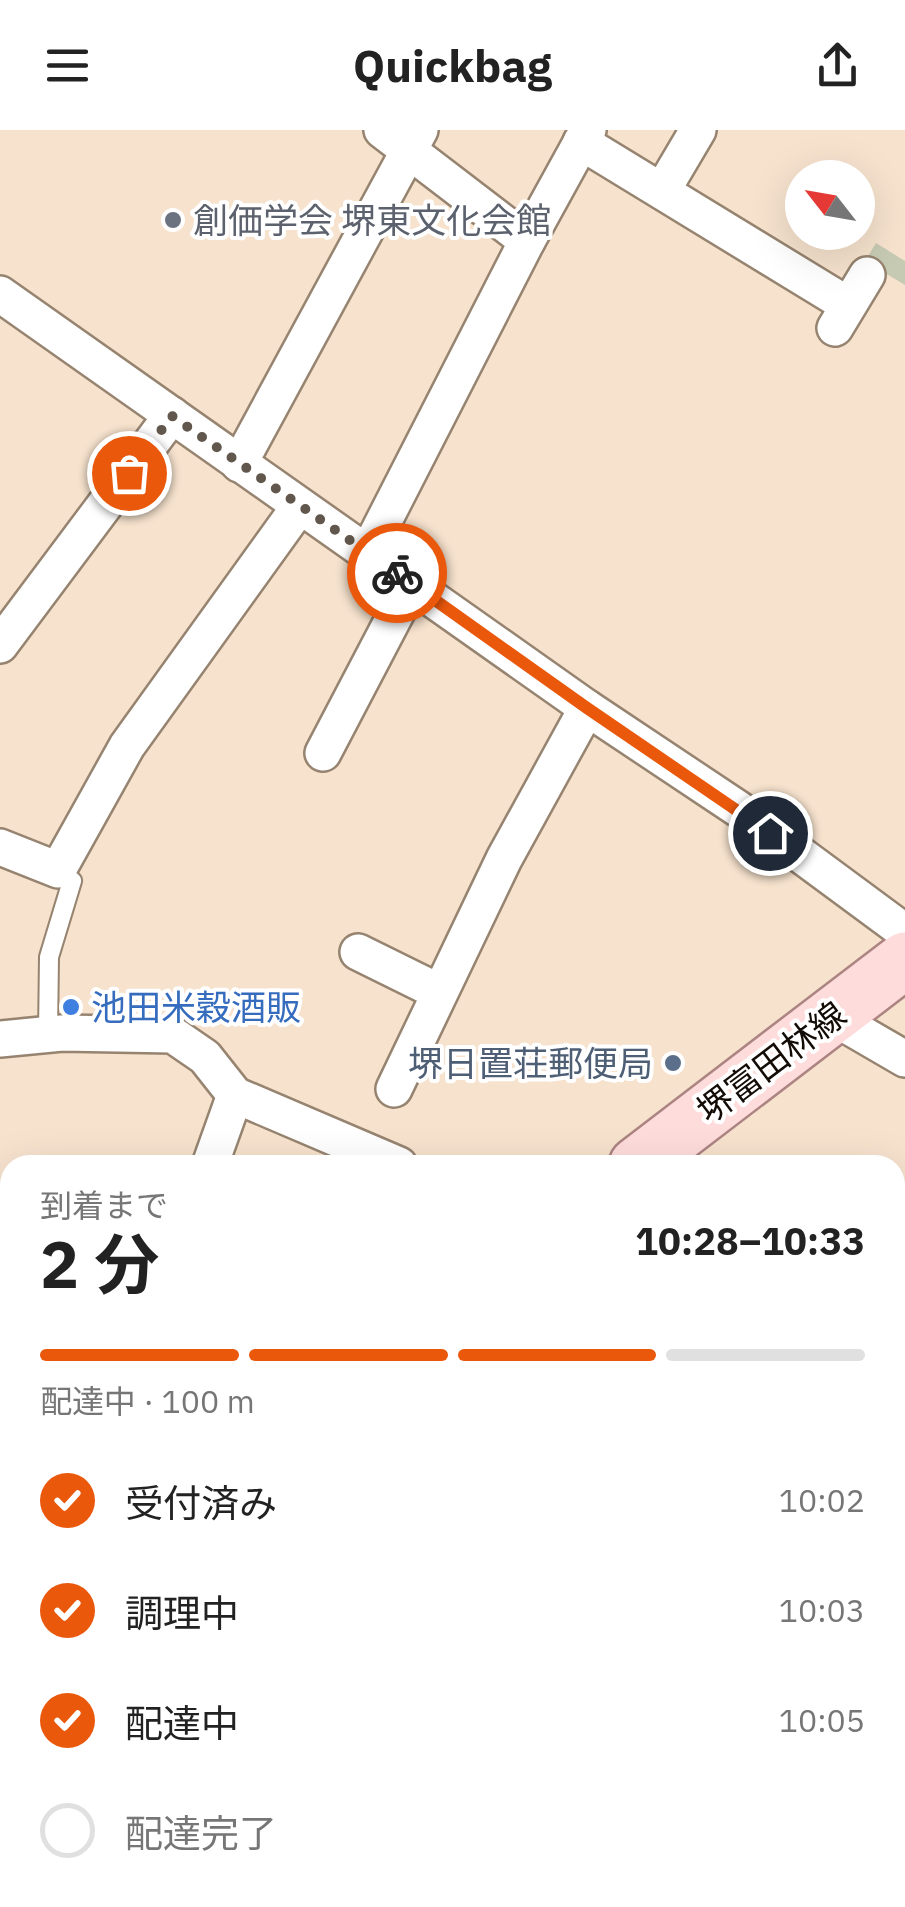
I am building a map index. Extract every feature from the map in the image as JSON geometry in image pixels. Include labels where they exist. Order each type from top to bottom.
[{"type":"main road","name":"堺富田林線","points":[[650,1155],[832,1016],[902,930]]},
{"type":"street","points":[[662,192],[698,130]]},
{"type":"street","points":[[368,552],[584,136],[841,317],[867,275]]},
{"type":"street","points":[[239,464],[404,137],[527,241]]},
{"type":"street","points":[[5,309],[172,416],[587,708],[740,810],[902,930]]},
{"type":"street","points":[[0,645],[172,416]]},
{"type":"street","points":[[0,847],[58,870],[127,746],[298,506]]},
{"type":"street","points":[[323,752],[412,583]]},
{"type":"street","points":[[394,1089],[504,859],[587,708]]},
{"type":"street","points":[[358,952],[439,992]]},
{"type":"street","points":[[832,1016],[905,1058]]},
{"type":"street","points":[[0,1039],[48,1034],[173,1035],[206,1057],[235,1095],[376,1155]]},
{"type":"street","points":[[214,1155],[235,1095]]},
{"type":"lane","points":[[48,1034],[49,957],[72,881],[58,870]]},
{"type":"green space","points":[[875,245],[905,261],[905,285],[865,261]]},
{"type":"way so far","points":[[129,473],[172,416],[397,573]]},
{"type":"place","name":"創価学会 堺東文化会館","points":[[173,220]]},
{"type":"place","name":"池田米穀酒販","points":[[71,1007]]},
{"type":"place","name":"堺日置荘郵便局","points":[[673,1063]]},
{"type":"route","points":[[397,573],[770,833]]}]
